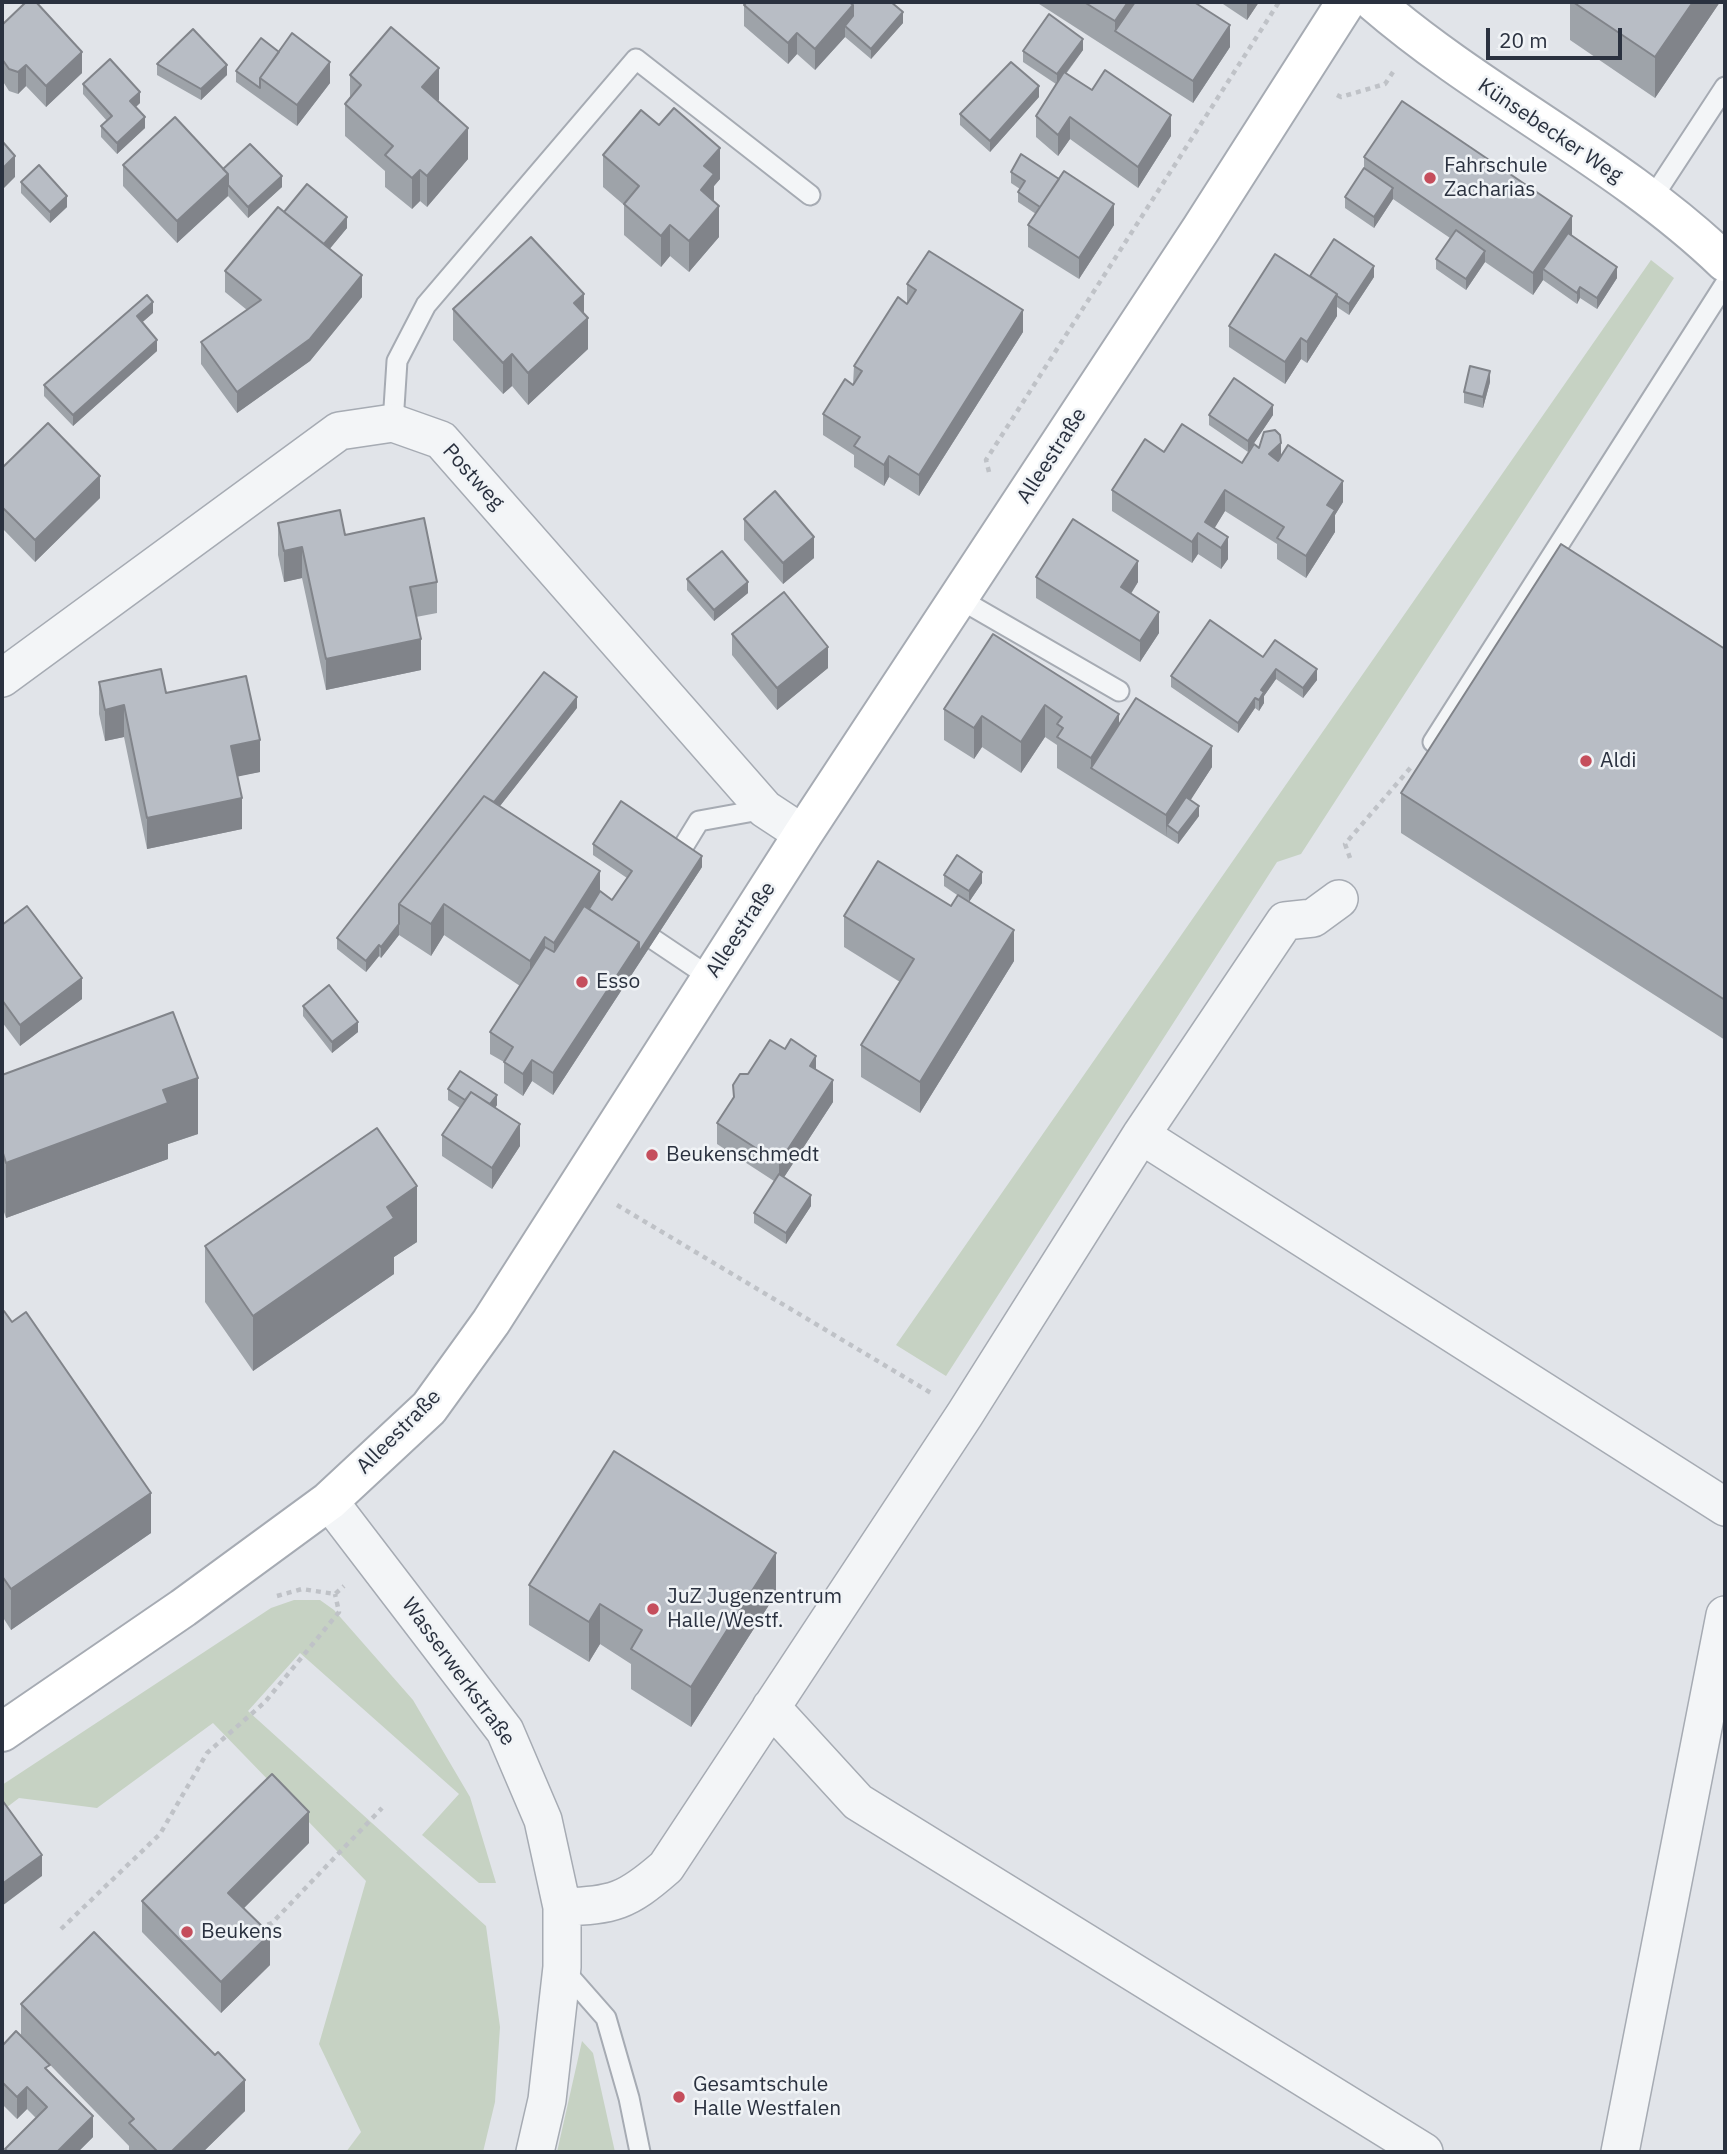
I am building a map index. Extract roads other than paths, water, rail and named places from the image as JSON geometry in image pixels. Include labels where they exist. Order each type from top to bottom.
[{"type":"street","name":"Alleestraße","points":[[2,1732],[183,1608],[329,1501],[429,1408],[491,1322],[803,834],[1346,2]]},
{"type":"street","name":"Künsebecker Weg","points":[[1374,2],[1416,38],[1651,200],[1725,262]]},
{"type":"street","name":"Postweg","points":[[2,678],[339,431],[393,423],[441,440],[765,809],[803,834]]},
{"type":"street","points":[[562,1907],[608,1905],[638,1892],[666,1867],[965,1414],[1142,1135],[1285,921],[1313,918],[1339,899]]},
{"type":"street","points":[[1142,1135],[1725,1507]]},
{"type":"street","name":"Wasserwerkstraße","points":[[329,1501],[377,1560],[505,1731],[543,1820],[562,1907],[562,1967],[547,2100],[535,2152]]},
{"type":"street","points":[[1620,2152],[1725,1615]]},
{"type":"street","points":[[771,1707],[858,1802],[1424,2152]]},
{"type":"lane","points":[[393,423],[397,362],[426,305],[636,59],[810,195]]},
{"type":"lane","points":[[1651,200],[1725,87]]},
{"type":"lane","points":[[1433,742],[1725,284]]},
{"type":"lane","points":[[958,598],[1119,691]]},
{"type":"lane","points":[[663,881],[699,821],[765,809]]},
{"type":"lane","points":[[648,904],[634,928],[711,978]]},
{"type":"lane","points":[[562,1967],[606,2018],[629,2098],[639,2152]]},
{"type":"place","name":"Fahrschule Zacharias","points":[[1430,178]]},
{"type":"place","name":"Aldi","points":[[1586,761]]},
{"type":"place","name":"Esso","points":[[582,982]]},
{"type":"place","name":"Beukenschmedt","points":[[652,1155]]},
{"type":"place","name":"JuZ Jugenzentrum Halle/Westf.","points":[[653,1609]]},
{"type":"place","name":"Beukens","points":[[187,1932]]},
{"type":"place","name":"Gesamtschule Halle Westfalen","points":[[679,2097]]}]
